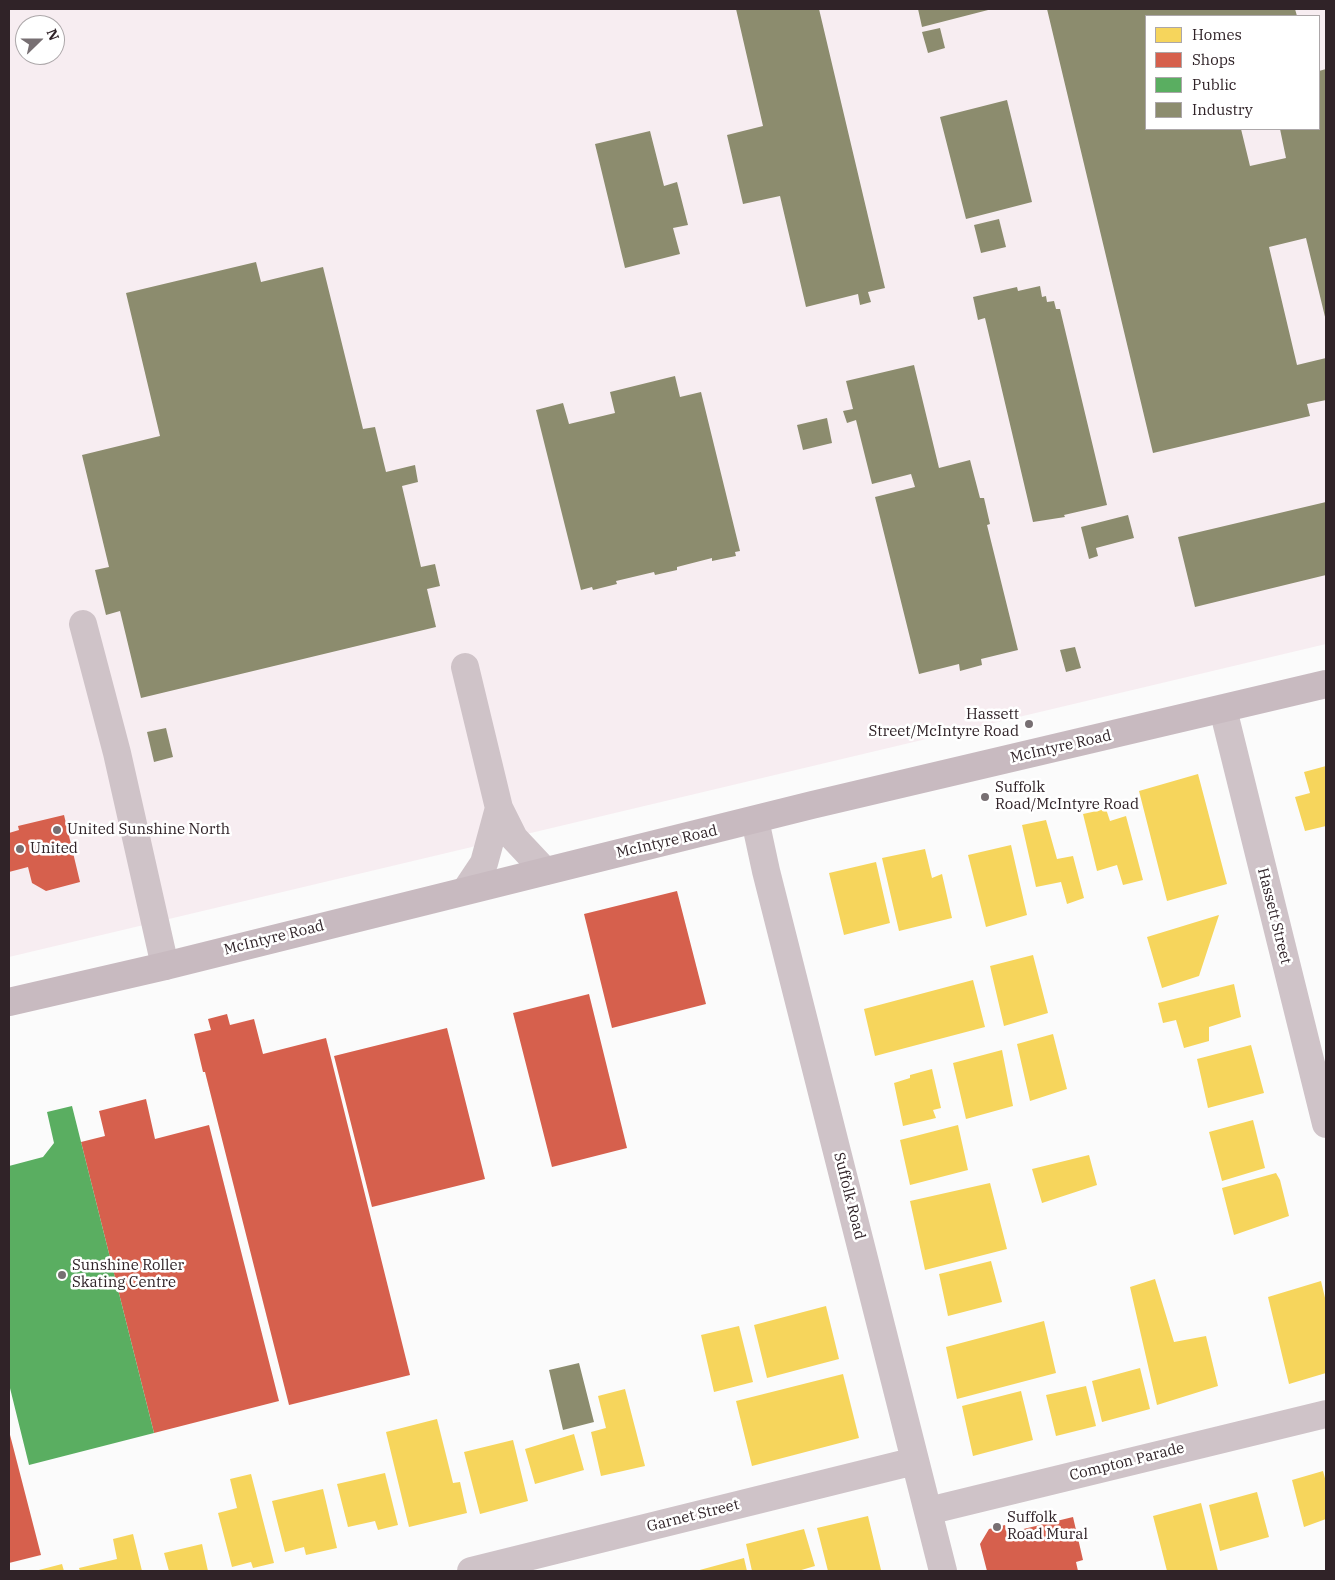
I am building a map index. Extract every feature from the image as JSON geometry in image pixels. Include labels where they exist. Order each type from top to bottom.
[{"type":"main road","name":"McIntyre Road","points":[[9,1002],[166,966],[812,805],[1326,684]]},
{"type":"street","points":[[83,624],[117,753],[166,966]]},
{"type":"street","points":[[465,667],[499,808],[514,838],[545,871]]},
{"type":"street","name":"Hassett Street","points":[[1223,708],[1326,1124]]},
{"type":"street","points":[[466,890],[484,863],[499,808]]},
{"type":"street","name":"Suffolk Road","points":[[755,820],[943,1571]]},
{"type":"street","name":"Compton Parade","points":[[928,1510],[1326,1414]]},
{"type":"street","name":"Garnet Street","points":[[471,1571],[916,1461]]},
{"type":"shaded area","points":[[9,9],[1326,9],[1326,644],[9,957]]},
{"type":"building: Homes","points":[[1326,766],[1326,826],[1305,831],[1295,797],[1310,793],[1304,772]]},
{"type":"building: Homes","points":[[1198,774],[1227,884],[1167,901],[1139,791]]},
{"type":"building: Homes","points":[[1106,809],[1110,821],[1126,816],[1143,880],[1123,885],[1117,865],[1097,871],[1083,814]]},
{"type":"building: Homes","points":[[1046,820],[1057,859],[1073,856],[1084,898],[1067,904],[1061,882],[1036,887],[1022,825]]},
{"type":"building: Homes","points":[[1011,845],[1027,915],[986,927],[968,855]]},
{"type":"building: Homes","points":[[925,849],[932,878],[942,874],[952,918],[899,931],[882,858]]},
{"type":"building: Homes","points":[[876,862],[890,923],[844,935],[829,873]]},
{"type":"building: Homes","points":[[1219,915],[1199,976],[1162,988],[1147,937]]},
{"type":"building: Homes","points":[[1033,955],[1048,1013],[1004,1026],[990,966]]},
{"type":"building: Homes","points":[[973,980],[985,1027],[875,1056],[864,1009]]},
{"type":"building: Homes","points":[[1234,984],[1241,1017],[1209,1027],[1209,1041],[1184,1048],[1176,1020],[1163,1023],[1158,1003]]},
{"type":"building: Homes","points":[[1053,1034],[1067,1089],[1030,1101],[1017,1044]]},
{"type":"building: Homes","points":[[1251,1045],[1264,1093],[1208,1108],[1197,1059]]},
{"type":"building: Homes","points":[[1002,1050],[1013,1106],[966,1119],[953,1063]]},
{"type":"building: Homes","points":[[932,1069],[941,1108],[933,1110],[936,1118],[903,1126],[894,1083],[910,1078],[910,1075]]},
{"type":"building: Homes","points":[[1253,1120],[1265,1168],[1222,1181],[1209,1132]]},
{"type":"building: Homes","points":[[958,1125],[968,1170],[910,1185],[900,1140]]},
{"type":"building: Homes","points":[[1089,1155],[1097,1185],[1042,1203],[1032,1169]]},
{"type":"building: Homes","points":[[1276,1173],[1280,1180],[1289,1216],[1234,1235],[1222,1188]]},
{"type":"building: Homes","points":[[990,1183],[1007,1249],[925,1270],[910,1201]]},
{"type":"building: Homes","points":[[991,1261],[1002,1302],[948,1316],[939,1274]]},
{"type":"building: Homes","points":[[1155,1279],[1174,1342],[1206,1336],[1218,1386],[1157,1405],[1130,1287]]},
{"type":"building: Homes","points":[[1321,1281],[1326,1302],[1326,1373],[1289,1384],[1268,1297]]},
{"type":"building: Homes","points":[[826,1306],[839,1359],[767,1378],[754,1325]]},
{"type":"building: Homes","points":[[1044,1321],[1056,1373],[957,1399],[946,1347]]},
{"type":"building: Homes","points":[[739,1326],[753,1382],[714,1392],[701,1335]]},
{"type":"building: Homes","points":[[1140,1368],[1150,1409],[1102,1422],[1092,1381]]},
{"type":"building: Homes","points":[[843,1374],[859,1438],[752,1466],[736,1401]]},
{"type":"building: Homes","points":[[1086,1386],[1096,1426],[1056,1436],[1046,1395]]},
{"type":"building: Homes","points":[[625,1389],[645,1466],[601,1476],[591,1432],[606,1428],[598,1396]]},
{"type":"building: Homes","points":[[1021,1391],[1033,1440],[973,1456],[962,1406]]},
{"type":"building: Homes","points":[[437,1419],[453,1483],[460,1482],[467,1513],[409,1527],[386,1432]]},
{"type":"building: Homes","points":[[574,1434],[584,1470],[535,1484],[525,1449]]},
{"type":"building: Homes","points":[[513,1440],[528,1501],[480,1514],[464,1452]]},
{"type":"building: Homes","points":[[1323,1471],[1326,1482],[1326,1519],[1304,1527],[1292,1480]]},
{"type":"building: Homes","points":[[385,1473],[398,1525],[378,1530],[375,1521],[348,1527],[337,1484]]},
{"type":"building: Homes","points":[[251,1474],[274,1563],[253,1568],[251,1562],[232,1567],[218,1513],[237,1508],[230,1479]]},
{"type":"building: Homes","points":[[323,1489],[337,1548],[306,1555],[304,1547],[285,1552],[272,1501]]},
{"type":"building: Homes","points":[[1257,1492],[1269,1537],[1220,1551],[1209,1505]]},
{"type":"building: Homes","points":[[1201,1503],[1218,1571],[1167,1571],[1153,1516]]},
{"type":"building: Homes","points":[[868,1516],[881,1570],[828,1571],[817,1528]]},
{"type":"building: Homes","points":[[804,1529],[815,1566],[798,1571],[752,1571],[746,1544]]},
{"type":"building: Homes","points":[[133,1534],[142,1571],[80,1571],[79,1568],[117,1559],[113,1539]]},
{"type":"building: Homes","points":[[202,1544],[208,1571],[169,1571],[164,1553]]},
{"type":"building: Homes","points":[[744,1558],[747,1571],[696,1571]]},
{"type":"building: Homes","points":[[62,1564],[64,1571],[35,1571]]},
{"type":"building: Shops","points":[[64,815],[80,882],[46,891],[32,883],[28,867],[9,872],[9,833],[19,830],[18,826]]},
{"type":"building: Shops","points":[[677,891],[706,1004],[612,1028],[584,914]]},
{"type":"building: Shops","points":[[589,994],[627,1148],[552,1167],[513,1013]]},
{"type":"building: Shops","points":[[227,1014],[230,1025],[254,1019],[263,1054],[326,1038],[410,1375],[289,1405],[194,1034],[211,1030],[208,1019]]},
{"type":"building: Shops","points":[[447,1028],[485,1179],[372,1207],[334,1056]]},
{"type":"building: Shops","points":[[146,1099],[155,1139],[209,1125],[279,1401],[154,1433],[81,1142],[105,1136],[99,1111]]},
{"type":"building: Shops","points":[[9,1431],[41,1555],[9,1563]]},
{"type":"building: Shops","points":[[1073,1517],[1083,1560],[1076,1562],[1078,1571],[987,1571],[980,1544],[989,1529],[1005,1525],[1007,1533]]},
{"type":"building: Public","name":"Sunshine Roller Skating Centre","points":[[72,1106],[154,1433],[29,1465],[9,1384],[9,1166],[43,1157],[54,1143],[47,1112]]},
{"type":"building: Industry","points":[[736,9],[819,9],[885,288],[868,292],[871,302],[860,305],[858,294],[806,307],[780,196],[743,204],[727,135],[763,126]]},
{"type":"building: Industry","points":[[918,9],[992,9],[922,27]]},
{"type":"building: Industry","points":[[1047,9],[1295,9],[1297,15],[1145,15],[1145,130],[1241,130],[1250,166],[1286,158],[1280,130],[1320,130],[1320,71],[1326,69],[1326,321],[1306,238],[1269,247],[1297,365],[1326,358],[1326,400],[1307,404],[1310,416],[1153,453]]},
{"type":"building: Industry","points":[[940,28],[945,48],[928,53],[922,32]]},
{"type":"building: Industry","points":[[1007,100],[1032,202],[966,219],[940,117]]},
{"type":"building: Industry","points":[[650,131],[664,186],[677,182],[688,225],[673,228],[680,254],[625,268],[595,144]]},
{"type":"building: Industry","points":[[999,219],[1006,247],[981,253],[974,225]]},
{"type":"building: Industry","points":[[256,262],[261,282],[323,267],[363,429],[375,427],[386,472],[415,465],[418,482],[402,486],[421,567],[435,564],[440,586],[427,589],[436,627],[141,698],[120,611],[106,615],[95,570],[109,567],[82,455],[160,436],[126,293]]},
{"type":"building: Industry","points":[[1040,286],[1042,297],[1046,296],[1047,302],[1054,301],[1056,309],[1060,309],[1107,505],[1064,515],[1065,517],[1033,522],[985,318],[978,320],[973,297],[1017,287],[1018,291]]},
{"type":"building: Industry","points":[[914,365],[939,468],[970,460],[980,498],[984,498],[990,524],[987,525],[1018,650],[981,659],[982,665],[960,671],[959,664],[919,674],[875,497],[915,487],[911,474],[872,484],[856,420],[847,423],[843,411],[853,409],[846,381]]},
{"type":"building: Industry","points":[[675,376],[680,397],[701,392],[740,551],[735,552],[736,556],[712,561],[712,558],[677,567],[677,570],[655,575],[654,572],[616,581],[617,584],[593,590],[592,587],[581,590],[536,410],[563,403],[569,424],[615,413],[610,392]]},
{"type":"building: Industry","points":[[827,418],[832,443],[803,450],[797,425]]},
{"type":"building: Industry","points":[[1326,502],[1326,575],[1195,607],[1178,537]]},
{"type":"building: Industry","points":[[1128,515],[1134,538],[1096,548],[1098,556],[1089,559],[1081,527]]},
{"type":"building: Industry","points":[[1075,647],[1081,668],[1066,672],[1060,650]]},
{"type":"building: Industry","points":[[166,728],[173,757],[154,762],[147,732]]},
{"type":"building: Industry","points":[[579,1363],[594,1422],[563,1430],[549,1370]]},
{"type":"place","name":"Hassett Street/McIntyre Road","points":[[1029,724]]},
{"type":"place","name":"Suffolk Road/McIntyre Road","points":[[985,797]]},
{"type":"place","name":"United Sunshine North","points":[[57,830]]},
{"type":"place","name":"United","points":[[20,849]]},
{"type":"place","name":"Sunshine Roller Skating Centre","points":[[62,1275]]},
{"type":"place","name":"Suffolk Road Mural","points":[[997,1527]]}]
